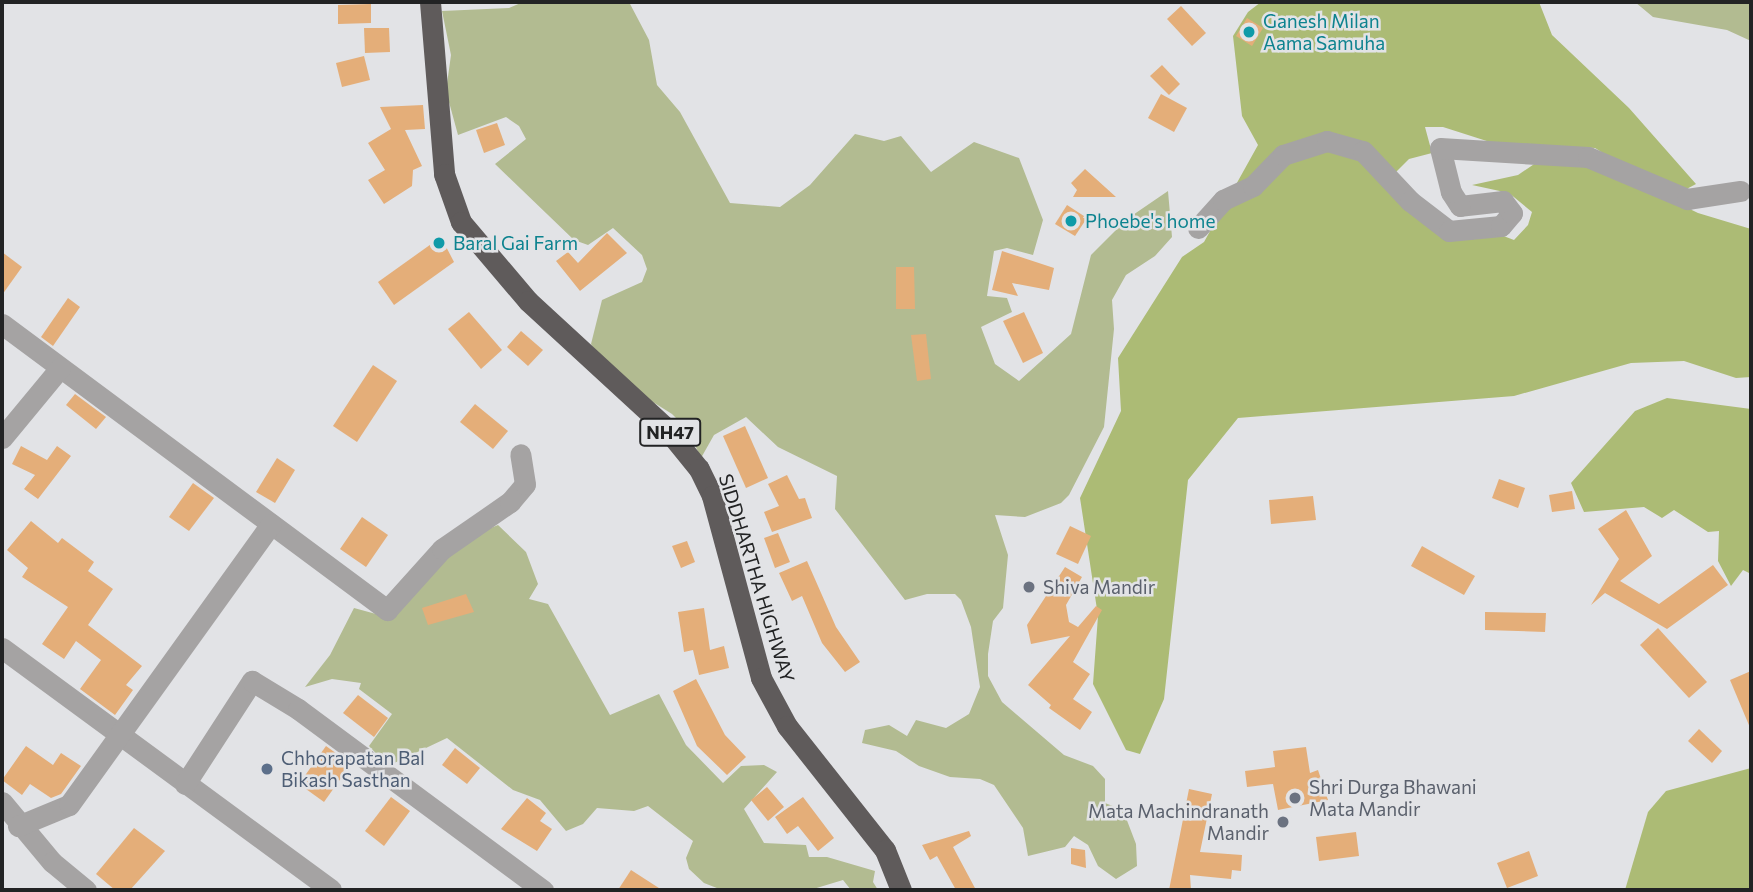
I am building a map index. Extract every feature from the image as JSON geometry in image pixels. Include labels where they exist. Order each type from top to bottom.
[{"type":"highway","name":"SIDDHARTHA HIGHWAY","points":[[430,2],[444,174],[461,222],[528,301],[664,426],[699,469],[712,496],[761,678],[787,726],[885,850],[901,890]]},
{"type":"street","points":[[1198,228],[1223,200],[1253,186],[1283,155],[1327,142],[1363,151],[1410,201],[1449,231],[1501,226],[1512,213],[1503,201],[1460,206],[1451,192],[1440,148],[1588,157],[1687,199],[1740,191]]},
{"type":"street","points":[[2,324],[387,610],[442,549],[510,502],[525,484],[520,454]]},
{"type":"street","points":[[2,438],[60,368]]},
{"type":"street","points":[[18,826],[69,805],[271,524]]},
{"type":"street","points":[[2,648],[118,738],[331,890]]},
{"type":"street","points":[[185,784],[252,681],[298,709],[543,890]]},
{"type":"street","points":[[2,802],[18,826],[86,890]]},
{"type":"green space","points":[[523,2],[629,2],[649,40],[657,85],[680,112],[730,203],[780,207],[810,185],[855,134],[884,141],[901,136],[931,172],[974,142],[1019,158],[1043,220],[1033,255],[1007,248],[994,251],[987,296],[1007,298],[1012,312],[981,327],[995,364],[1019,381],[1071,334],[1091,255],[1127,219],[1168,191],[1172,237],[1155,256],[1126,275],[1112,300],[1114,329],[1104,427],[1069,495],[1061,503],[1025,517],[995,515],[1008,555],[1003,608],[993,621],[988,654],[988,676],[1002,702],[1064,755],[1093,766],[1105,779],[1105,803],[1123,810],[1136,844],[1137,866],[1116,879],[1098,866],[1088,845],[1074,836],[1065,847],[1028,856],[1023,828],[994,785],[980,779],[950,777],[919,766],[896,751],[862,743],[865,730],[889,725],[907,736],[916,720],[946,728],[969,714],[980,687],[971,627],[961,600],[955,594],[927,594],[905,600],[835,509],[837,476],[778,447],[746,417],[714,435],[701,458],[688,430],[672,414],[629,387],[605,364],[591,344],[602,300],[642,282],[647,269],[642,255],[613,228],[588,245],[574,240],[495,164],[526,139],[519,126],[506,117],[458,135],[446,91],[451,55],[442,11],[509,8]]},
{"type":"green space","points":[[1261,2],[1539,2],[1552,35],[1629,108],[1696,184],[1679,193],[1644,179],[1595,148],[1493,143],[1443,127],[1425,127],[1432,153],[1409,159],[1383,185],[1436,233],[1462,238],[1493,232],[1514,240],[1528,225],[1532,212],[1509,193],[1472,185],[1518,175],[1546,156],[1587,159],[1698,213],[1751,229],[1751,377],[1736,378],[1684,361],[1631,363],[1514,396],[1238,418],[1188,480],[1164,699],[1140,754],[1126,750],[1093,684],[1098,616],[1080,498],[1121,411],[1118,358],[1182,257],[1204,242],[1258,145],[1242,116],[1233,36],[1248,12]]},
{"type":"green space","points":[[1635,2],[1751,2],[1751,41],[1727,30],[1653,17]]},
{"type":"green space","points":[[1667,398],[1751,409],[1751,574],[1743,570],[1731,586],[1718,561],[1719,531],[1708,532],[1674,510],[1662,518],[1644,507],[1584,512],[1571,483],[1635,411]]},
{"type":"green space","points":[[498,525],[526,552],[538,584],[529,599],[548,604],[610,715],[659,694],[686,745],[723,783],[741,766],[764,765],[777,772],[744,809],[764,843],[806,845],[809,857],[827,857],[875,871],[873,882],[878,890],[851,890],[843,880],[810,890],[722,890],[704,883],[689,869],[686,858],[693,841],[648,806],[634,811],[597,808],[583,824],[566,831],[540,800],[513,790],[447,738],[388,766],[369,746],[392,714],[359,689],[361,683],[332,679],[305,687],[330,655],[354,608],[387,617],[467,538]]},
{"type":"green space","points":[[1751,768],[1751,890],[1625,890],[1648,812],[1666,791]]},
{"type":"building","points":[[371,4],[371,23],[338,24],[338,5]]},
{"type":"building","points":[[1181,6],[1206,33],[1192,46],[1167,19]]},
{"type":"building","name":"Ganesh Milan Aama Samuha","points":[[1247,18],[1263,28],[1252,46],[1236,36]]},
{"type":"building","points":[[364,28],[389,28],[390,52],[365,53]]},
{"type":"building","points":[[364,56],[370,80],[342,87],[336,63]]},
{"type":"building","points":[[1162,65],[1180,84],[1169,95],[1150,76]]},
{"type":"building","points":[[1161,94],[1187,108],[1174,132],[1148,118]]},
{"type":"building","points":[[423,105],[425,129],[405,130],[422,166],[413,170],[412,186],[384,204],[368,180],[385,170],[368,143],[391,129],[380,107]]},
{"type":"building","points":[[497,123],[505,145],[484,153],[476,130]]},
{"type":"building","points":[[1085,169],[1116,197],[1073,197],[1077,190],[1071,183]]},
{"type":"building","name":"Phoebe's home","points":[[1067,205],[1087,218],[1075,236],[1055,224]]},
{"type":"building","points":[[607,233],[627,253],[580,291],[556,261],[568,252],[578,263]]},
{"type":"building","points":[[441,237],[454,262],[394,305],[378,282]]},
{"type":"building","points":[[1002,251],[1054,268],[1049,290],[1012,283],[1018,296],[992,290]]},
{"type":"building","points":[[2,252],[22,267],[2,295]]},
{"type":"building","points":[[896,267],[914,267],[915,309],[896,309]]},
{"type":"building","points":[[68,298],[80,307],[53,346],[41,337]]},
{"type":"building","points":[[469,312],[502,350],[481,369],[448,329]]},
{"type":"building","points":[[1024,312],[1043,353],[1023,363],[1003,321]]},
{"type":"building","points":[[521,331],[543,350],[528,366],[507,347]]},
{"type":"building","points":[[926,334],[931,379],[917,381],[911,335]]},
{"type":"building","points":[[373,365],[397,381],[357,442],[333,426]]},
{"type":"building","points":[[75,394],[106,417],[96,429],[66,405]]},
{"type":"building","points":[[475,404],[508,431],[493,449],[460,422]]},
{"type":"building","points":[[745,426],[768,478],[746,488],[723,436]]},
{"type":"building","points":[[21,446],[47,460],[57,446],[71,456],[38,499],[24,489],[35,475],[12,464]]},
{"type":"building","points":[[277,458],[295,470],[275,503],[256,492]]},
{"type":"building","points":[[787,475],[799,499],[805,498],[812,518],[772,532],[764,512],[779,506],[768,484]]},
{"type":"building","points":[[1499,479],[1525,488],[1518,508],[1492,498]]},
{"type":"building","points":[[193,483],[214,498],[189,531],[169,517]]},
{"type":"building","points":[[1572,491],[1575,509],[1552,512],[1549,495]]},
{"type":"building","points":[[1313,496],[1316,520],[1271,524],[1269,500]]},
{"type":"building","points":[[1626,510],[1652,556],[1620,581],[1659,604],[1713,565],[1728,585],[1667,629],[1605,593],[1591,605],[1619,559],[1598,529]]},
{"type":"building","points":[[362,517],[388,535],[366,567],[340,549]]},
{"type":"building","points":[[31,521],[58,543],[62,538],[94,562],[88,571],[113,589],[88,625],[142,666],[126,685],[133,690],[115,715],[80,689],[101,660],[76,641],[64,659],[42,644],[68,607],[22,577],[28,568],[7,550]]},
{"type":"building","points":[[1070,526],[1091,536],[1078,564],[1056,554]]},
{"type":"building","points":[[778,533],[790,562],[775,568],[764,538]]},
{"type":"building","points":[[687,541],[695,562],[681,568],[672,546]]},
{"type":"building","points":[[1422,546],[1475,576],[1464,595],[1411,566]]},
{"type":"building","points":[[807,561],[836,627],[860,662],[845,672],[822,643],[802,596],[792,601],[779,573]]},
{"type":"building","points":[[1065,567],[1082,577],[1066,605],[1069,622],[1078,627],[1096,606],[1102,610],[1073,662],[1090,674],[1073,699],[1092,712],[1080,730],[1049,708],[1051,705],[1028,685],[1070,636],[1031,644],[1027,625]]},
{"type":"building","points":[[466,594],[474,612],[428,625],[422,608]]},
{"type":"building","points":[[704,608],[710,650],[724,646],[729,668],[699,675],[693,650],[684,652],[678,612]]},
{"type":"building","points":[[1485,612],[1546,613],[1545,632],[1485,630]]},
{"type":"building","points":[[1658,628],[1707,682],[1689,698],[1640,645]]},
{"type":"building","points":[[1751,671],[1751,730],[1730,680]]},
{"type":"building","points":[[696,679],[725,735],[746,757],[727,775],[697,746],[673,691]]},
{"type":"building","points":[[358,695],[388,718],[374,737],[343,713]]},
{"type":"building","points":[[1699,729],[1722,751],[1712,763],[1688,741]]},
{"type":"building","points":[[26,746],[53,765],[61,753],[81,766],[61,794],[51,798],[30,784],[22,795],[2,780]]},
{"type":"building","points":[[326,746],[351,764],[324,802],[299,784]]},
{"type":"building","points":[[1306,747],[1310,773],[1318,770],[1328,800],[1278,810],[1273,784],[1247,787],[1245,771],[1275,767],[1273,751]]},
{"type":"building","points":[[455,748],[480,768],[467,784],[442,765]]},
{"type":"building","points":[[767,787],[784,807],[768,821],[751,800]]},
{"type":"building","points":[[1189,789],[1212,794],[1200,852],[1242,855],[1241,871],[1232,870],[1231,879],[1190,875],[1191,890],[1169,890]]},
{"type":"building","points":[[391,797],[410,811],[384,846],[365,831]]},
{"type":"building","points":[[803,797],[834,838],[818,851],[798,826],[787,834],[775,817]]},
{"type":"building","points":[[527,798],[546,813],[540,821],[552,829],[537,851],[501,829]]},
{"type":"building","points":[[134,828],[165,851],[130,890],[115,890],[96,874]]},
{"type":"building","points":[[969,831],[971,836],[953,847],[976,890],[956,890],[937,856],[930,860],[922,845]]},
{"type":"building","points":[[1356,832],[1359,856],[1319,861],[1316,837]]},
{"type":"building","points":[[1071,848],[1085,850],[1086,868],[1071,864]]},
{"type":"building","points":[[1529,851],[1538,876],[1507,888],[1497,863]]},
{"type":"building","points":[[631,870],[662,890],[618,890]]},
{"type":"place","name":"Ganesh Milan Aama Samuha","points":[[1249,32]]},
{"type":"place","name":"Phoebe's home","points":[[1071,221]]},
{"type":"place","name":"Baral Gai Farm","points":[[439,243]]},
{"type":"place","name":"Shiva Mandir","points":[[1029,587]]},
{"type":"place","name":"Chhorapatan Bal Bikash Sasthan","points":[[267,769]]},
{"type":"place","name":"Shri Durga Bhawani Mata Mandir","points":[[1295,798]]},
{"type":"place","name":"Mata Machindranath Mandir","points":[[1283,822]]}]
